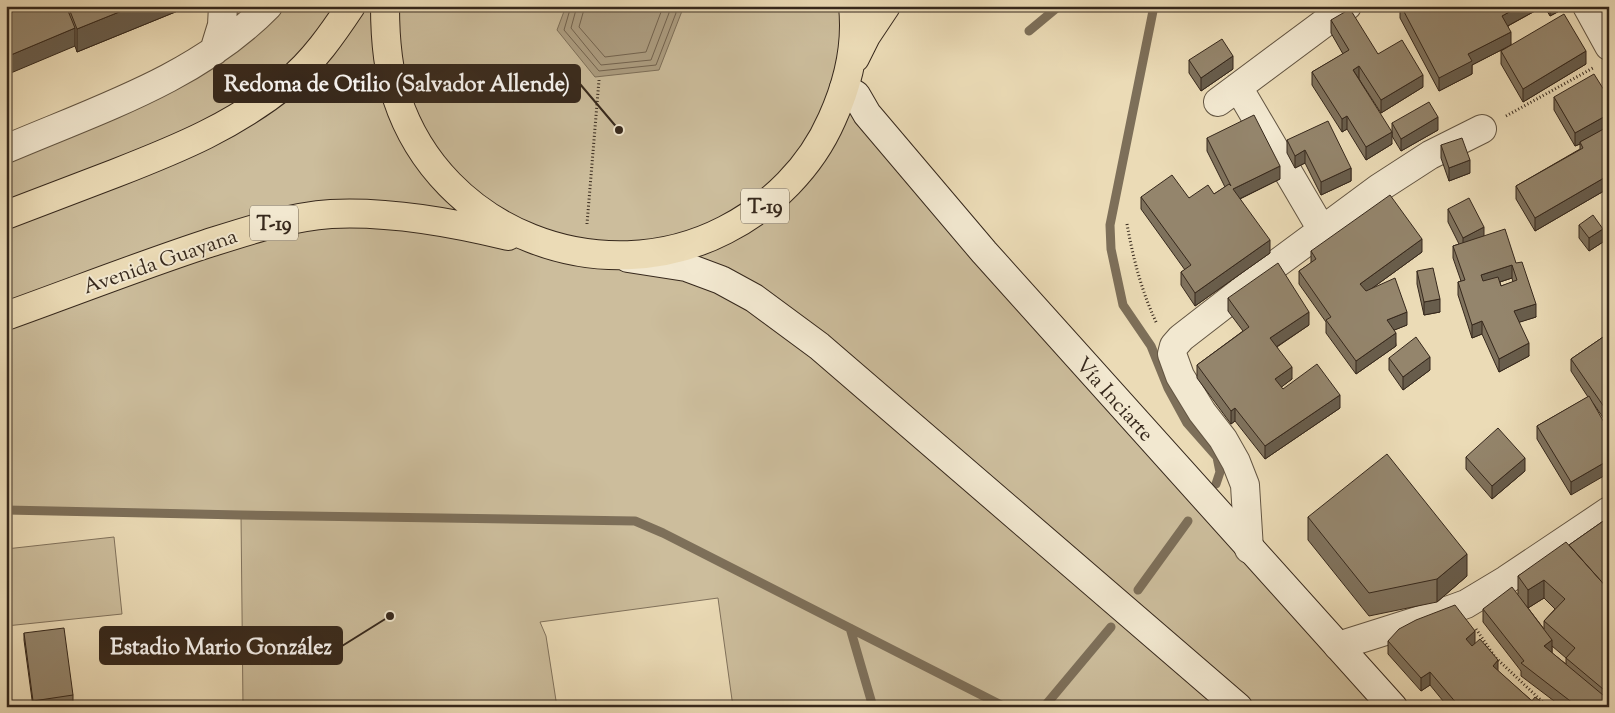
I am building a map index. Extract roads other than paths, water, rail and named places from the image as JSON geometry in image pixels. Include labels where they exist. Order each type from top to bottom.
[{"type":"highway","points":[[6,215],[179,148],[222,128],[289,82],[314,57],[351,6]]},
{"type":"highway","name":"T-19","points":[[385,6],[389,68],[397,98],[410,128],[426,155],[446,180],[475,207],[495,221],[523,236],[553,247],[584,254],[617,256],[648,254],[680,248],[710,238],[738,224],[765,206],[789,184],[809,160],[826,133],[866,36],[886,6]]},
{"type":"highway","name":"T-19","points":[[846,81],[853,42],[853,6]]},
{"type":"highway","name":"Avenida Guayana","points":[[6,316],[170,256],[277,222],[301,217],[356,214],[415,218],[493,232],[553,247]]},
{"type":"street","points":[[214,51],[222,25],[223,6]]},
{"type":"street","points":[[6,149],[145,90],[190,67],[254,20],[268,6]]},
{"type":"street","points":[[1322,230],[1228,94],[1348,6]]},
{"type":"street","points":[[1587,6],[1605,55]]},
{"type":"street","name":"Vía Inciarte","points":[[846,81],[867,114],[984,252],[1393,707]]},
{"type":"street","points":[[1249,548],[1245,485],[1236,462],[1223,439],[1202,412],[1180,376],[1172,354],[1174,346],[1181,338],[1379,188],[1430,155],[1482,129]]},
{"type":"street","points":[[617,256],[686,267],[721,280],[754,298],[819,346],[1238,707]]},
{"type":"street","points":[[1338,646],[1466,604],[1506,580],[1609,511]]},
{"type":"water","points":[[566,6],[679,6],[682,11],[659,70],[595,77],[557,30]]},
{"type":"waterway","points":[[1029,31],[1059,6]]},
{"type":"waterway","points":[[1154,6],[1110,225],[1111,249],[1123,305],[1151,346],[1168,388],[1187,423],[1217,457],[1220,472],[1216,484]]},
{"type":"waterway","points":[[6,510],[635,521],[663,533],[1005,707]]},
{"type":"waterway","points":[[1138,590],[1188,521]]},
{"type":"waterway","points":[[1044,707],[1111,627]]},
{"type":"waterway","points":[[850,628],[873,707]]},
{"type":"place","name":"Redoma de Otilio (Salvador Allende)","points":[[619,130]]},
{"type":"place","name":"Estadio Mario González","points":[[390,616]]}]
